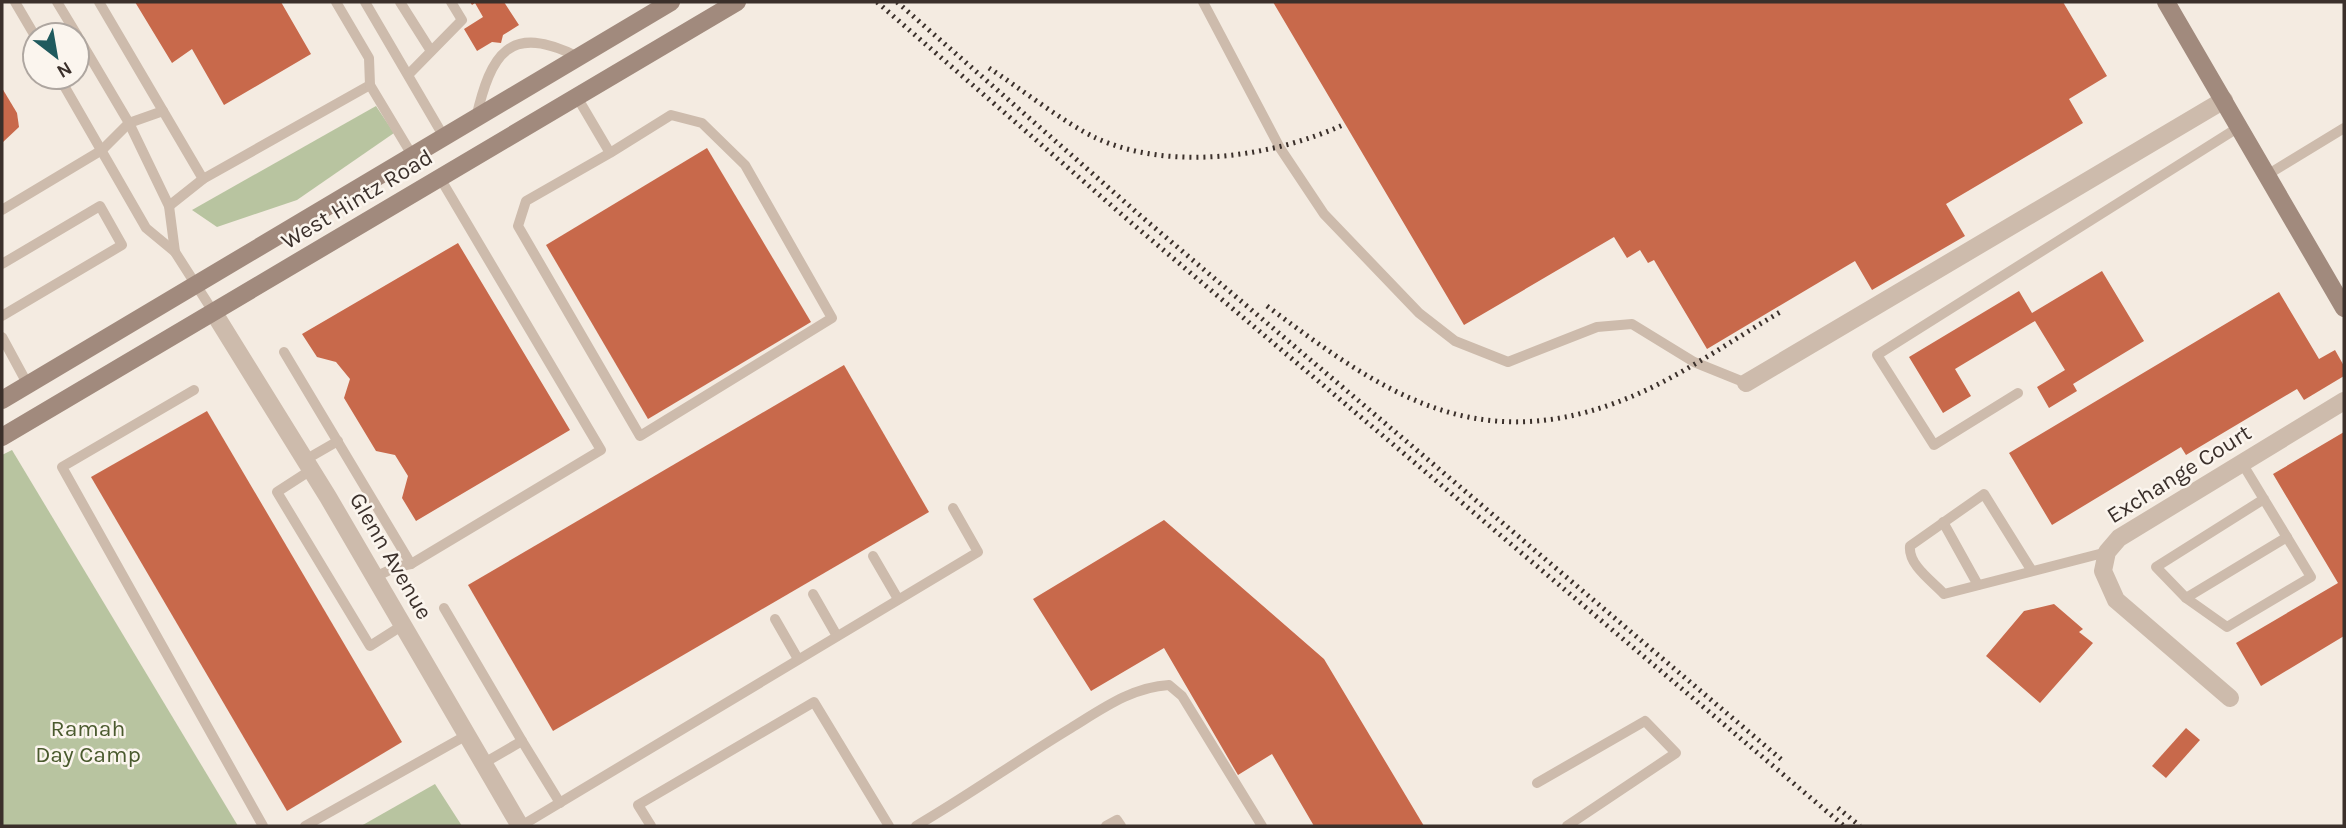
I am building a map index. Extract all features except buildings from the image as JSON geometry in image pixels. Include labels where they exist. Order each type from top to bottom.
[{"type":"main road","name":"West Hintz Road","points":[[2,400],[671,2]]},
{"type":"main road","name":"West Hintz Road","points":[[2,437],[737,2]]},
{"type":"main road","points":[[2166,2],[2267,175],[2339,288],[2344,308]]},
{"type":"street","points":[[1746,383],[2224,100]]},
{"type":"street","name":"Glenn Avenue","points":[[214,313],[375,577],[520,826]]},
{"type":"street","name":"Exchange Court","points":[[2230,698],[2116,600],[2103,571],[2107,552],[2119,538],[2344,401]]},
{"type":"lane","points":[[15,2],[26,21]]},
{"type":"lane","points":[[57,2],[69,21]]},
{"type":"lane","points":[[99,2],[203,179]]},
{"type":"lane","points":[[336,2],[369,58],[370,85],[412,155]]},
{"type":"lane","points":[[365,2],[444,136]]},
{"type":"lane","points":[[400,2],[431,51]]},
{"type":"lane","points":[[409,74],[462,20],[451,2]]},
{"type":"lane","points":[[1203,2],[1280,148],[1324,214],[1419,313],[1455,341],[1508,362],[1597,327],[1632,324],[1694,362],[1746,383]]},
{"type":"lane","points":[[475,118],[484,80],[498,58],[512,45],[532,42],[556,46],[578,57]]},
{"type":"lane","points":[[91,59],[129,123],[169,206],[175,252]]},
{"type":"lane","points":[[169,206],[203,179],[370,85]]},
{"type":"lane","points":[[67,91],[146,228],[175,252],[214,313]]},
{"type":"lane","points":[[577,97],[610,153]]},
{"type":"lane","points":[[2,209],[102,150],[129,123],[163,111]]},
{"type":"lane","points":[[671,115],[702,123],[745,164],[832,318],[640,436],[518,226],[526,201],[610,153],[671,115]]},
{"type":"lane","points":[[2018,393],[1934,445],[1877,355],[2239,127]]},
{"type":"lane","points":[[2267,175],[2344,128]]},
{"type":"lane","points":[[375,577],[396,567],[411,564],[601,450],[440,178]]},
{"type":"lane","points":[[2,264],[100,206],[122,244],[2,316]]},
{"type":"lane","points":[[2,337],[28,385]]},
{"type":"lane","points":[[284,352],[411,564]]},
{"type":"lane","points":[[194,390],[62,467],[263,826]]},
{"type":"lane","points":[[338,442],[278,492],[370,646],[403,625]]},
{"type":"lane","points":[[2242,463],[2264,499],[2311,577],[2227,627],[2186,598],[2156,567],[2264,499]]},
{"type":"lane","points":[[2032,571],[1984,494],[1910,546],[1909,554],[1916,566],[1944,594],[2107,552]]},
{"type":"lane","points":[[520,826],[978,552],[953,508]]},
{"type":"lane","points":[[1943,522],[1978,585]]},
{"type":"lane","points":[[2186,598],[2287,537]]},
{"type":"lane","points":[[873,556],[898,599]]},
{"type":"lane","points":[[813,594],[837,636]]},
{"type":"lane","points":[[444,608],[560,803]]},
{"type":"lane","points":[[775,618],[799,659]]},
{"type":"lane","points":[[916,826],[1124,696],[1152,686],[1169,684],[1182,696],[1262,826]]},
{"type":"lane","points":[[651,826],[638,805],[814,702],[889,826]]},
{"type":"lane","points":[[1537,782],[1645,721],[1676,753],[1567,826]]},
{"type":"lane","points":[[305,826],[467,735]]},
{"type":"lane","points":[[484,763],[522,741]]},
{"type":"lane","points":[[1106,826],[1117,820],[1121,826]]},
{"type":"green space","points":[[376,106],[394,133],[297,200],[217,227],[192,210]]},
{"type":"green space","name":"Ramah Day Camp","points":[[12,450],[238,826],[2,826],[2,455]]},
{"type":"green space","points":[[435,784],[462,826],[361,826]]},
{"type":"railway","points":[[877,2],[1135,226],[1844,826]]},
{"type":"railway","points":[[897,2],[1142,217],[1782,760]]},
{"type":"railway","points":[[989,68],[1083,132],[1125,149],[1156,155],[1222,156],[1254,152],[1286,145],[1345,124]]},
{"type":"railway","points":[[1267,306],[1348,364],[1428,406],[1470,417],[1515,422],[1563,417],[1637,394],[1680,373],[1782,311]]},
{"type":"railway","points":[[1838,808],[1860,826]]}]
